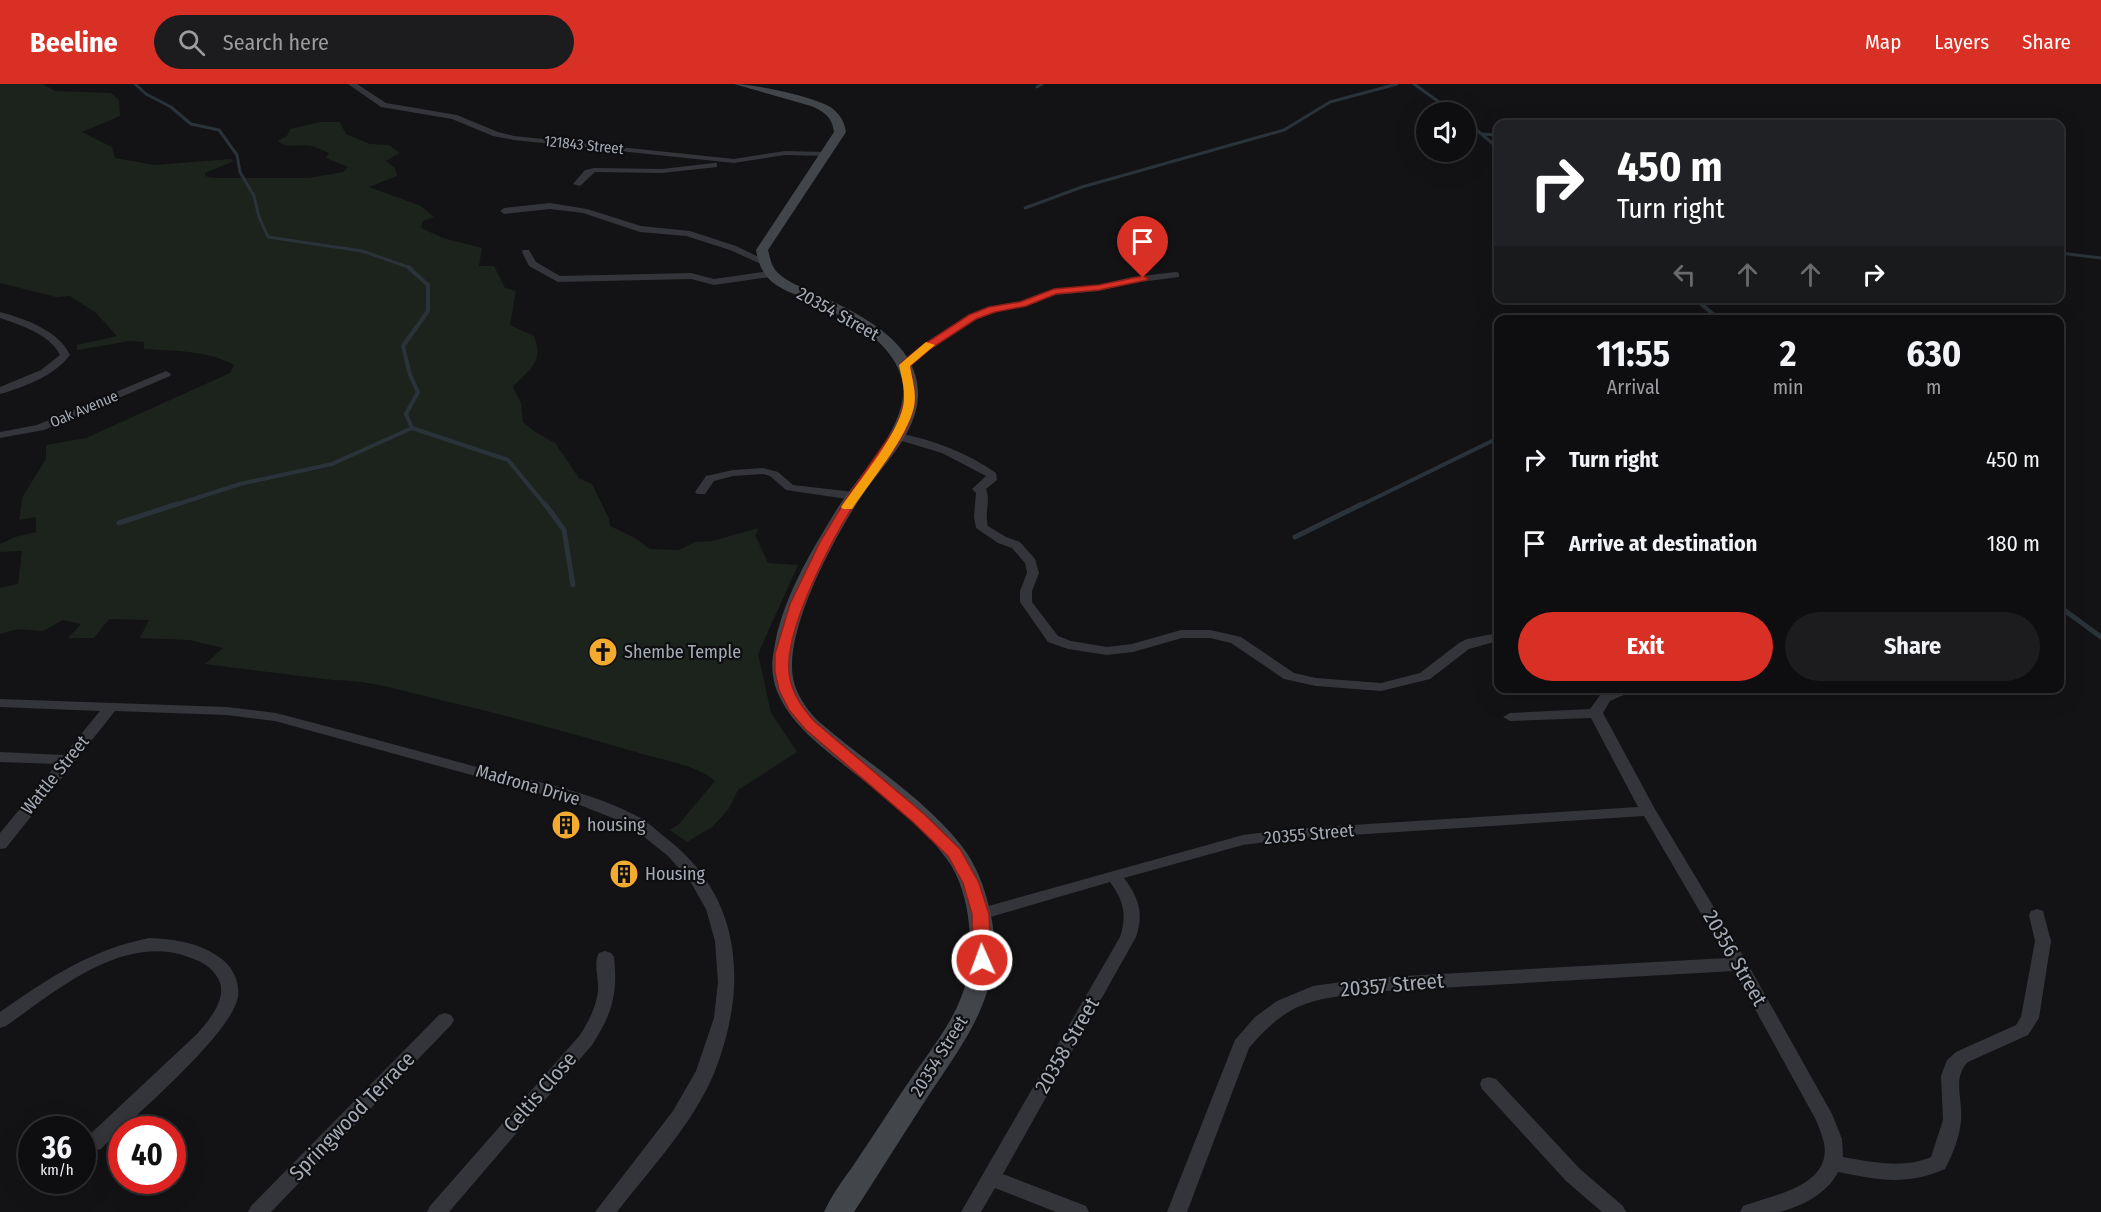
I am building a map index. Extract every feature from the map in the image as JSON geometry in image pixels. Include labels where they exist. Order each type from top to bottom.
[{"type":"street","name":"121843 Street","points":[[352,84],[384,105],[454,117],[502,136],[671,155],[751,160],[785,153],[825,154]]},
{"type":"street","points":[[739,84],[808,102],[835,115],[841,126],[840,132],[762,250],[767,268]]},
{"type":"street","points":[[577,184],[588,172],[594,170],[662,171],[751,160]]},
{"type":"street","points":[[504,211],[550,206],[584,211],[640,228],[687,233],[733,248],[767,268]]},
{"type":"street","points":[[526,252],[532,264],[558,279],[691,276],[714,282],[767,268]]},
{"type":"street","name":"20354 Street","points":[[767,268],[794,290],[866,326],[885,339],[904,365],[910,394],[909,407],[896,436],[854,496],[826,542],[797,604],[782,654],[782,672],[786,690],[796,710],[810,726],[919,818],[954,852],[971,883],[980,914],[982,960],[977,991],[956,1035],[838,1212]]},
{"type":"street","points":[[904,365],[926,347],[972,317],[992,309],[1022,304],[1054,292],[1085,290],[1132,280],[1176,275]]},
{"type":"street","points":[[0,315],[26,324],[43,334],[58,344],[65,355],[49,369],[0,391]]},
{"type":"street","name":"Oak Avenue","points":[[0,435],[40,428],[166,374]]},
{"type":"street","points":[[896,436],[908,437],[965,459],[992,475],[991,480],[978,489],[983,495],[978,516],[982,528],[1002,540],[1017,545],[1031,562],[1033,573],[1026,591],[1026,602],[1053,639],[1068,645],[1107,651],[1133,648],[1181,634],[1210,634],[1236,640],[1289,676],[1316,682],[1381,687],[1425,676],[1464,646],[1494,638]]},
{"type":"street","points":[[701,492],[710,477],[763,471],[774,474],[790,488],[854,496]]},
{"type":"street","points":[[1510,717],[1596,712],[1597,707],[1606,697],[1618,693]]},
{"type":"street","name":"Madrona Drive","points":[[0,703],[227,711],[276,717],[582,800],[633,820],[674,852],[696,877],[714,909],[723,941],[727,982],[723,1018],[705,1072],[680,1116],[605,1212]]},
{"type":"street","name":"Wattle Street","points":[[0,844],[111,707]]},
{"type":"street","name":"20356 Street","points":[[1596,712],[1648,811],[1739,964],[1825,1119],[1834,1145],[1833,1163]]},
{"type":"street","points":[[0,758],[66,760]]},
{"type":"street","name":"20355 Street","points":[[980,914],[1243,840],[1289,834],[1648,811]]},
{"type":"street","name":"20358 Street","points":[[971,1212],[1128,937],[1135,910],[1114,876]]},
{"type":"street","points":[[1750,1212],[1805,1193],[1822,1180],[1833,1163],[1882,1172],[1907,1172],[1924,1169],[1938,1163],[1943,1154],[1952,1120],[1950,1076],[1953,1065],[1962,1057],[2022,1030],[2030,1018],[2043,941],[2037,915]]},
{"type":"street","points":[[0,1021],[80,969],[111,954],[144,945],[167,943],[182,945],[212,961],[223,970],[230,986],[228,1004],[217,1022],[203,1039],[96,1141]]},
{"type":"street","name":"Celtis Close","points":[[437,1212],[586,1040],[597,1023],[609,986],[605,957]]},
{"type":"street","name":"20357 Street","points":[[1177,1212],[1241,1045],[1262,1022],[1282,1006],[1313,993],[1369,985],[1739,964]]},
{"type":"street","name":"Springwood Terrace","points":[[258,1212],[445,1020]]},
{"type":"street","points":[[1489,1084],[1573,1175],[1616,1212]]},
{"type":"street","points":[[992,1178],[1079,1212]]},
{"type":"shaded area","points":[[0,84],[43,84],[55,91],[111,93],[119,100],[120,116],[82,132],[112,147],[115,158],[155,165],[231,159],[234,161],[205,173],[205,176],[212,178],[309,178],[343,172],[348,167],[326,158],[329,153],[306,145],[290,146],[278,141],[287,136],[290,129],[320,122],[340,122],[346,134],[370,144],[389,145],[400,153],[386,161],[395,168],[397,176],[369,187],[421,206],[434,217],[423,221],[421,228],[443,238],[482,248],[479,266],[494,266],[505,288],[516,291],[510,325],[534,336],[537,345],[534,365],[513,387],[521,403],[523,422],[555,443],[579,478],[592,484],[609,519],[610,526],[635,538],[650,549],[679,550],[695,542],[712,541],[759,528],[755,535],[768,563],[798,565],[758,654],[771,713],[797,752],[738,790],[728,810],[712,827],[687,842],[670,830],[679,824],[715,781],[699,771],[679,764],[518,719],[389,687],[205,664],[223,648],[189,640],[140,638],[149,620],[109,619],[94,638],[68,638],[81,624],[63,620],[43,631],[17,629],[0,634],[0,588],[18,584],[22,551],[0,552],[0,544],[15,537],[36,532],[36,517],[19,520],[23,496],[46,459],[46,445],[86,438],[230,373],[234,365],[201,354],[144,349],[144,342],[130,341],[77,350],[77,345],[117,336],[96,313],[70,296],[56,297],[0,283]]},
{"type":"waterway","points":[[135,84],[146,94],[171,107],[191,124],[219,130],[237,155],[240,172],[254,196],[259,217],[268,237],[362,251],[411,268]]},
{"type":"waterway","points":[[1037,87],[1042,84]]},
{"type":"waterway","points":[[1025,208],[1082,187],[1284,130],[1330,102],[1397,84]]},
{"type":"waterway","points":[[1414,84],[1439,102]]},
{"type":"waterway","points":[[1476,129],[1494,145]]},
{"type":"waterway","points":[[1482,134],[1494,135]]},
{"type":"waterway","points":[[2064,253],[2101,258]]},
{"type":"waterway","points":[[408,267],[428,285],[428,311],[403,346],[410,375],[418,392],[406,414],[412,428]]},
{"type":"waterway","points":[[1700,303],[1714,315]]},
{"type":"waterway","points":[[172,506],[240,484],[332,464],[412,428]]},
{"type":"waterway","points":[[412,428],[508,460],[546,506]]},
{"type":"waterway","points":[[1359,506],[1494,440]]},
{"type":"waterway","points":[[119,523],[177,504]]},
{"type":"waterway","points":[[545,504],[564,530],[573,585]]},
{"type":"waterway","points":[[1295,537],[1362,504]]},
{"type":"waterway","points":[[2064,610],[2101,637]]},
{"type":"slow traffic","points":[[847,507],[902,427],[909,407],[910,394],[904,365],[930,345]]},
{"type":"place","name":"Shembe Temple","points":[[603,652]]},
{"type":"place","name":"housing","points":[[566,825]]},
{"type":"place","name":"Housing","points":[[624,874]]},
{"type":"route","points":[[982,960],[980,914],[971,883],[954,852],[919,818],[831,745],[796,710],[786,690],[782,672],[782,654],[797,604],[826,542],[854,496],[902,427],[909,407],[910,394],[904,365],[926,347],[972,317],[992,309],[1022,304],[1054,292],[1099,288],[1143,278]]}]
